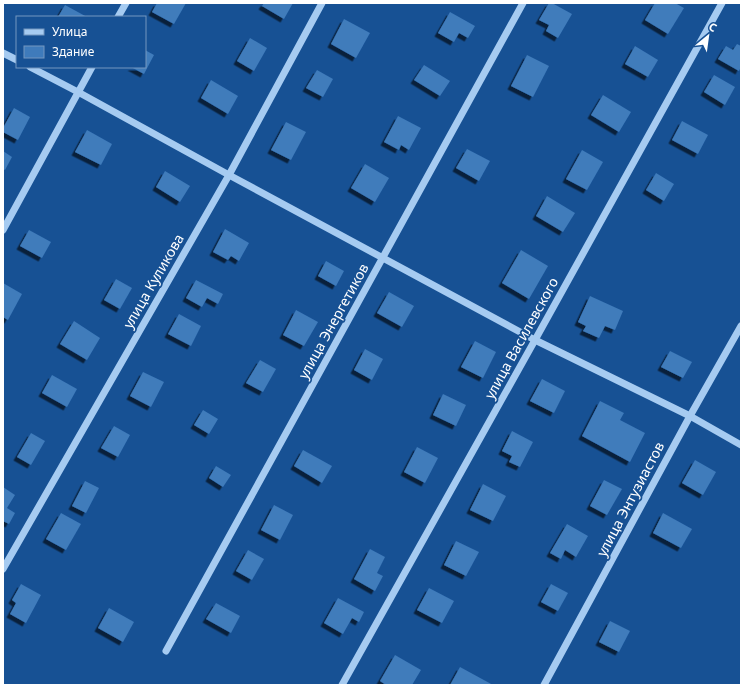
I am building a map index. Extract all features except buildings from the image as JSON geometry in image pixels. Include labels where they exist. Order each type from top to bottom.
[{"type":"street","points":[[119,16],[126,3]]},
{"type":"street","name":"улица Куликова","points":[[3,569],[229,175],[322,3]]},
{"type":"street","name":"улица Энергетиков","points":[[166,651],[523,3]]},
{"type":"street","name":"улица Василевского","points":[[342,685],[722,3]]},
{"type":"street","points":[[3,53],[16,60]]},
{"type":"street","points":[[32,68],[535,340],[690,416],[741,445]]},
{"type":"street","points":[[3,230],[91,68]]},
{"type":"street","name":"улица Энтузиастов","points":[[544,685],[690,416],[741,326]]}]
